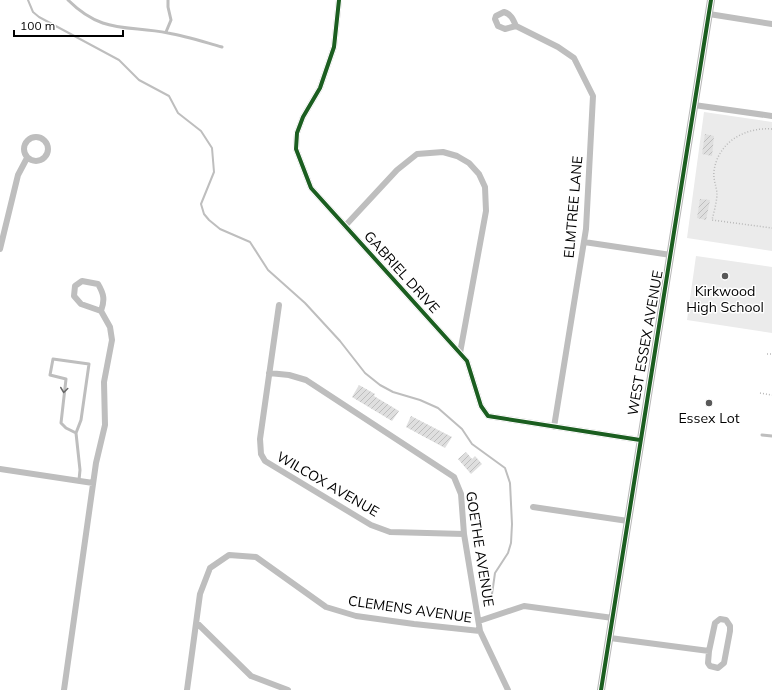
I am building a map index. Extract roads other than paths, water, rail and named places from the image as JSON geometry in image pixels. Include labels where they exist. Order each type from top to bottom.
[{"type":"street","name":"GABRIEL DRIVE","points":[[339,0],[334,47],[320,88],[301,122],[297,133],[296,150],[311,188],[467,361],[481,406],[488,416],[640,440]]},
{"type":"street","name":"WEST ESSEX AVENUE","points":[[601,690],[711,0]]},
{"type":"street","points":[[709,14],[772,24]]},
{"type":"street","name":"ELMTREE LANE","points":[[516,26],[558,47],[574,58],[594,96],[584,242],[554,427]]},
{"type":"street","points":[[694,106],[772,116]]},
{"type":"street","points":[[35,137],[44,140],[48,149],[44,158],[36,162],[27,158],[23,150],[27,141],[35,137]]},
{"type":"street","points":[[345,226],[397,170],[417,154],[443,152],[457,156],[469,163],[479,174],[485,187],[486,211],[460,353]]},
{"type":"street","points":[[0,249],[18,175],[27,158]]},
{"type":"street","points":[[584,242],[671,255]]},
{"type":"street","points":[[64,690],[96,463],[105,425],[104,382],[112,348],[110,327],[101,311],[81,304],[74,296],[75,286],[82,281],[98,284],[103,293],[104,302],[101,311]]},
{"type":"street","name":"WILCOX AVENUE","points":[[279,305],[260,439],[260,454],[265,461],[371,525],[390,532],[464,534]]},
{"type":"street","name":"GOETHE AVENUE","points":[[269,373],[289,375],[306,380],[454,477],[461,494],[464,534],[480,630],[508,690]]},
{"type":"street","points":[[0,469],[94,483]]},
{"type":"street","points":[[533,507],[628,521]]},
{"type":"street","name":"CLEMENS AVENUE","points":[[197,623],[200,594],[210,568],[230,555],[256,557],[326,607],[363,617],[480,630]]},
{"type":"street","name":"CLEMENS AVENUE","points":[[479,621],[524,606],[613,618]]},
{"type":"street","points":[[720,619],[726,620],[729,622],[730,631],[723,666],[718,668],[710,666],[708,663],[709,651],[715,623],[720,619]]},
{"type":"street","points":[[187,690],[197,623]]},
{"type":"street","points":[[197,623],[251,676],[288,690]]},
{"type":"street","points":[[610,638],[709,651]]},
{"type":"lane","points":[[68,0],[89,17],[102,23],[121,28],[166,32],[222,46]]},
{"type":"lane","points":[[166,32],[172,20],[168,0]]},
{"type":"lane","points":[[76,433],[66,428],[61,423],[66,379],[50,375],[53,359],[89,364],[81,420],[76,433],[80,470],[78,481]]},
{"type":"lane","points":[[762,435],[772,436]]},
{"type":"waterway","points":[[28,0],[33,12],[39,17],[119,60],[139,80],[169,96],[178,113],[201,131],[212,148],[214,172],[201,204],[204,214],[209,220],[220,229],[250,242],[268,270],[305,303],[340,341],[365,373],[380,385],[393,392],[420,400],[438,408],[462,429],[472,444],[505,468],[510,483],[512,524],[511,543],[508,553],[495,573],[492,594]]},
{"type":"place","name":"Kirkwood High School","points":[[725,276]]},
{"type":"place","name":"Essex Lot","points":[[709,403]]}]
